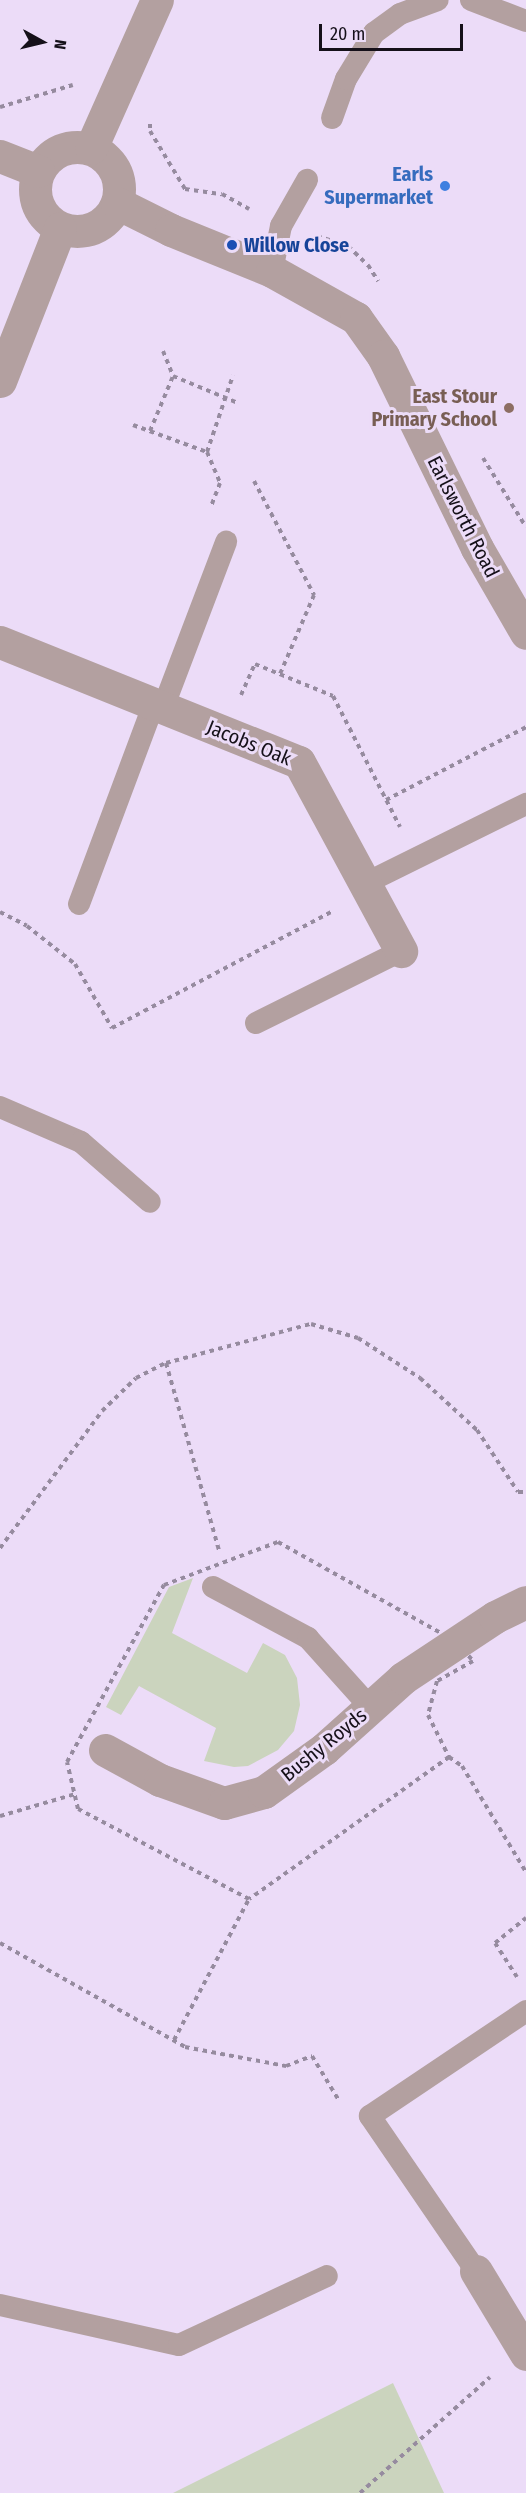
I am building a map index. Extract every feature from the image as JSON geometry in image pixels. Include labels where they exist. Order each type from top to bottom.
[{"type":"street","points":[[91,148],[157,0]]},
{"type":"street","points":[[79,146],[91,148],[103,154],[115,170],[120,190],[117,203],[110,215],[94,227],[73,231],[60,228],[40,210],[35,197],[38,171],[54,152],[79,146]]},
{"type":"street","points":[[0,156],[38,171]]},
{"type":"street","name":"Earlsworth Road","points":[[117,203],[171,230],[272,271],[356,318],[383,356],[477,548],[526,633]]},
{"type":"street","points":[[0,381],[60,228]]},
{"type":"street","name":"Jacobs Oak","points":[[0,642],[298,762],[401,951]]},
{"type":"street","name":"Bushy Royds","points":[[105,1750],[160,1780],[224,1803],[264,1792],[324,1749],[403,1678],[457,1641],[526,1602]]},
{"type":"street","points":[[477,2271],[522,2344]]},
{"type":"lane","points":[[332,118],[346,79],[374,33],[400,14],[438,0]]},
{"type":"lane","points":[[471,0],[526,21]]},
{"type":"lane","points":[[272,271],[281,226],[307,180]]},
{"type":"lane","points":[[79,904],[226,542]]},
{"type":"lane","points":[[366,888],[526,804]]},
{"type":"lane","points":[[256,1023],[401,951]]},
{"type":"lane","points":[[0,1107],[81,1142],[150,1202]]},
{"type":"lane","points":[[213,1587],[308,1638],[370,1707]]},
{"type":"lane","points":[[477,2271],[370,2116],[526,2011]]},
{"type":"lane","points":[[0,2306],[179,2345],[327,2276]]},
{"type":"path","points":[[0,107],[80,83]]},
{"type":"path","points":[[163,351],[173,375],[238,403]]},
{"type":"path","points":[[150,431],[173,375]]},
{"type":"path","points":[[209,514],[220,483],[207,452],[233,375]]},
{"type":"path","points":[[134,425],[207,452]]},
{"type":"path","points":[[255,481],[314,595],[280,674]]},
{"type":"path","points":[[387,800],[526,727]]},
{"type":"path","points":[[0,912],[27,926],[75,964],[112,1028],[366,888]]},
{"type":"path","points":[[0,1548],[102,1411],[136,1378],[166,1363],[311,1324],[358,1338],[420,1378],[477,1430],[518,1492],[526,1492]]},
{"type":"path","points":[[166,1363],[223,1563]]},
{"type":"path","points":[[249,1899],[78,1809],[67,1762],[164,1585],[278,1542],[457,1641],[473,1661],[437,1680],[428,1716],[449,1757],[462,1766],[526,1872]]},
{"type":"path","points":[[174,2040],[249,1899],[449,1757]]},
{"type":"path","points":[[0,1816],[75,1794]]},
{"type":"path","points":[[520,1982],[495,1943],[526,1918]]},
{"type":"path","points":[[0,1943],[185,2047],[286,2066],[312,2056],[333,2096],[370,2116]]},
{"type":"path","points":[[360,2493],[522,2344]]},
{"type":"green space","points":[[193,1578],[172,1633],[247,1673],[263,1643],[285,1655],[297,1678],[300,1705],[294,1731],[278,1750],[248,1766],[234,1767],[204,1761],[216,1728],[139,1686],[121,1715],[106,1707],[169,1587]]},
{"type":"green space","points":[[393,2383],[444,2493],[173,2493]]},
{"type":"place","name":"Earls Supermarket","points":[[445,186]]},
{"type":"place","name":"Willow Close","points":[[232,245]]},
{"type":"place","name":"East Stour Primary School","points":[[509,408]]}]
